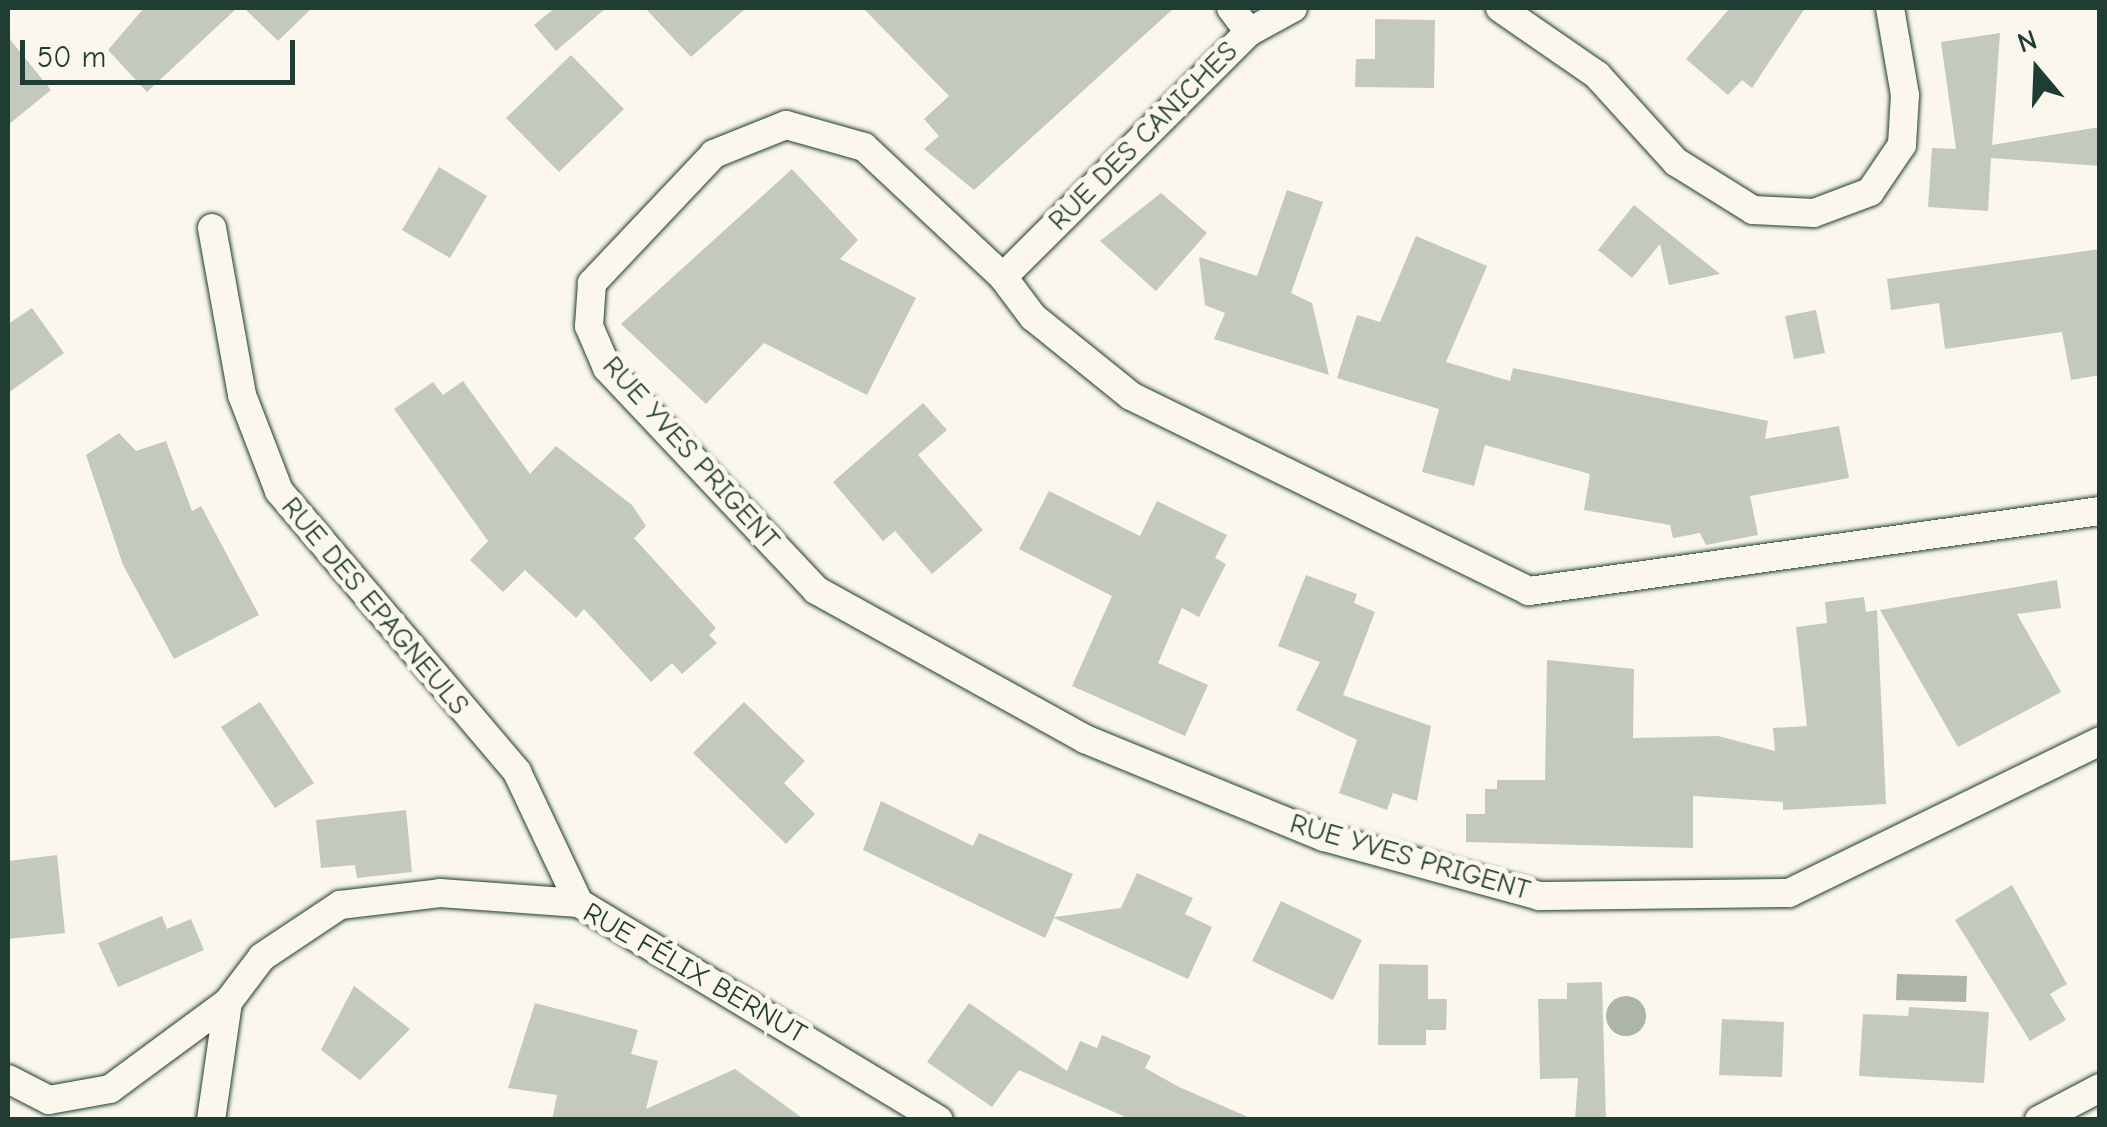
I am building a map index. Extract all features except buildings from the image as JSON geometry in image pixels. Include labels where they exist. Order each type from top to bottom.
[{"type":"street","points":[[1231,8],[1250,32]]},
{"type":"street","name":"RUE DES CANICHES","points":[[1003,277],[1250,32],[1292,8]]},
{"type":"street","points":[[1500,8],[1597,75],[1676,162],[1753,210],[1814,213],[1870,192],[1902,144],[1905,95],[1890,8]]},
{"type":"street","name":"RUE YVES PRIGENT","points":[[2100,511],[1530,592],[1131,396],[1032,317],[1003,277],[864,148],[786,126],[714,154],[592,283],[589,326],[608,368],[816,590],[1085,738],[1341,842],[1539,896],[1790,892],[2100,741]]},
{"type":"street","name":"RUE DES EPAGNEULS","points":[[212,228],[242,394],[279,491],[517,772],[579,902]]},
{"type":"street","name":"RUE FÉLIX BERNUT","points":[[211,1120],[228,1002],[262,956],[340,905],[440,894],[579,902],[939,1120]]},
{"type":"street","points":[[8,1079],[49,1100],[110,1088],[228,1002]]},
{"type":"street","points":[[2038,1120],[2100,1088]]},
{"type":"shaded area","points":[[1897,974],[1967,976],[1966,1002],[1896,1000]]},
{"type":"shaded area","points":[[1626,996],[1640,1002],[1646,1016],[1640,1030],[1626,1036],[1612,1030],[1606,1016],[1612,1002]]}]
